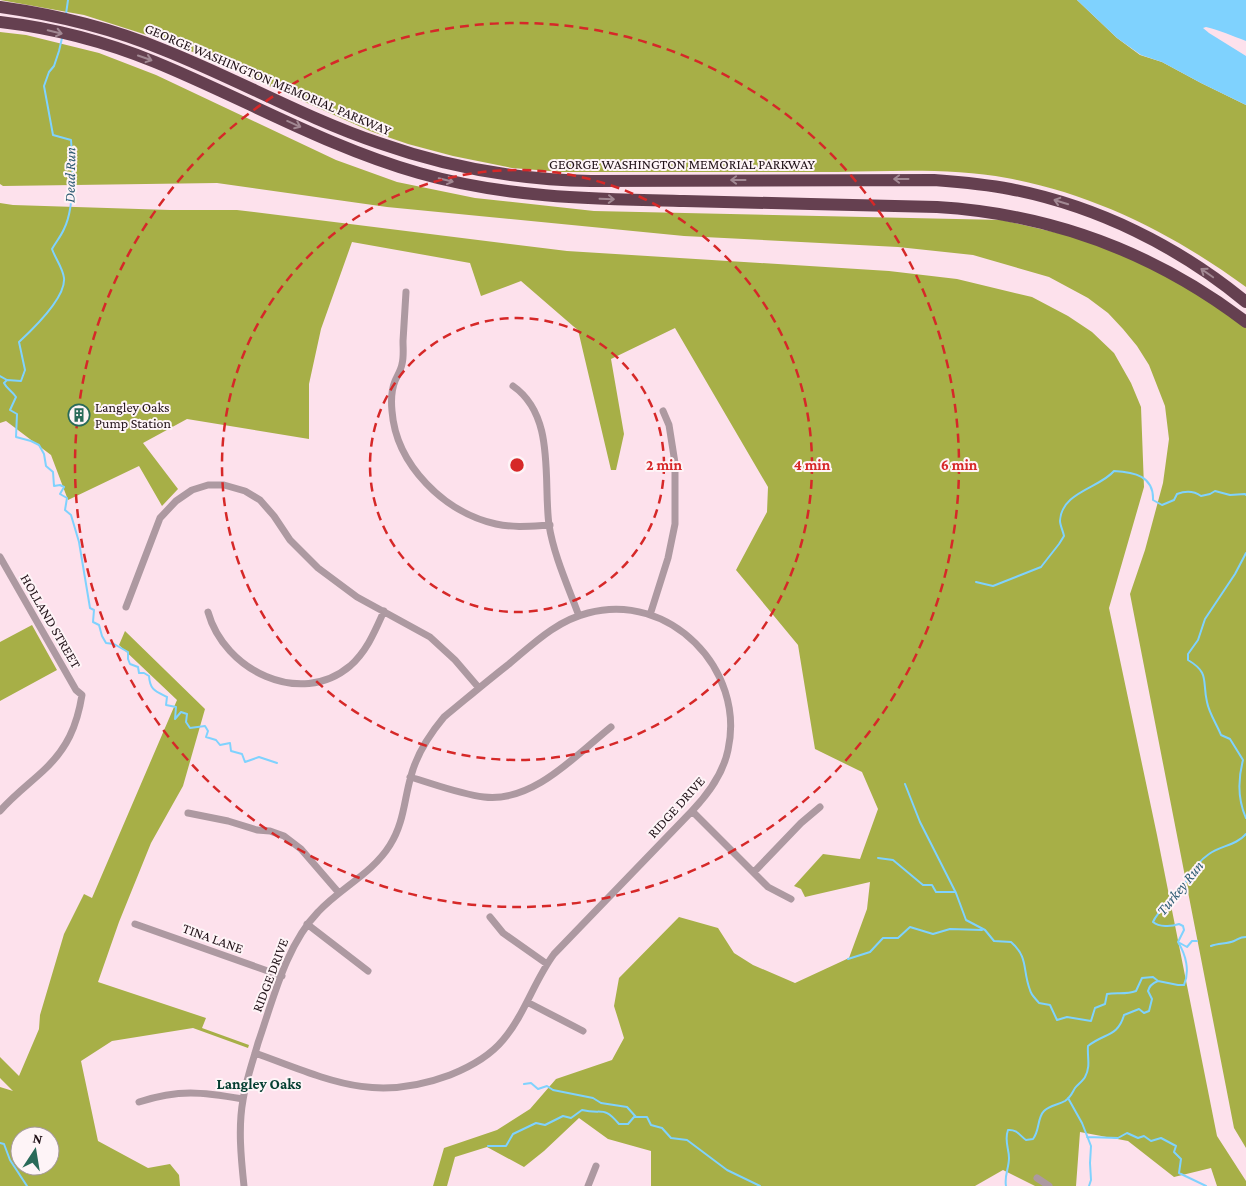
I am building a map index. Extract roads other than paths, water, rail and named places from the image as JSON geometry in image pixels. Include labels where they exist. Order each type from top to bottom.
[{"type":"highway","name":"GEORGE WASHINGTON MEMORIAL PARKWAY","points":[[0,7],[62,17],[103,28],[172,53],[356,135],[413,154],[487,171],[541,178],[577,180],[934,180],[977,184],[1043,197],[1110,220],[1151,239],[1193,263],[1246,302]]},
{"type":"highway","name":"GEORGE WASHINGTON MEMORIAL PARKWAY","points":[[6,23],[47,30],[99,43],[154,62],[358,152],[417,173],[448,181],[485,189],[535,196],[937,207],[992,212],[1062,228],[1120,248],[1174,274],[1246,322]]},
{"type":"street","points":[[406,292],[402,364],[392,390],[392,411],[400,443],[409,460],[436,493],[470,515],[484,521],[509,526],[550,525]]},
{"type":"street","points":[[513,386],[529,402],[538,419],[543,439],[550,525],[558,558],[579,616]]},
{"type":"street","points":[[650,615],[668,558],[675,524],[675,463],[670,425],[663,411]]},
{"type":"street","points":[[126,607],[160,518],[182,496],[197,488],[217,484],[235,487],[252,494],[264,504],[290,540],[318,568],[357,597],[418,630],[436,642],[479,688]]},
{"type":"street","name":"HOLLAND STREET","points":[[0,557],[76,690],[82,695],[79,715],[62,750],[44,770],[0,811]]},
{"type":"street","name":"RIDGE DRIVE","points":[[244,1186],[241,1132],[243,1099],[255,1053],[294,944],[317,912],[370,868],[390,846],[401,823],[410,778],[420,752],[444,717],[549,631],[579,616],[596,611],[615,609],[650,615],[679,628],[698,644],[717,671],[729,703],[731,730],[724,764],[712,786],[692,811],[578,928],[547,964],[506,1037],[492,1052],[467,1068],[444,1077],[408,1086],[380,1089],[353,1086],[255,1053]]},
{"type":"street","points":[[208,612],[210,622],[220,640],[254,671],[278,682],[296,684],[325,680],[349,666],[364,651],[384,612]]},
{"type":"street","points":[[410,778],[484,797],[510,795],[544,781],[611,726]]},
{"type":"street","points":[[754,872],[801,823],[820,808]]},
{"type":"street","points":[[692,811],[768,887],[791,899]]},
{"type":"street","points":[[188,813],[228,820],[257,830],[270,831],[284,836],[301,849],[339,894]]},
{"type":"street","points":[[490,917],[502,933],[547,964]]},
{"type":"street","name":"TINA LANE","points":[[135,924],[282,976]]},
{"type":"street","points":[[308,924],[368,971]]},
{"type":"street","points":[[527,1002],[583,1031]]},
{"type":"street","points":[[139,1102],[155,1096],[182,1092],[243,1099]]},
{"type":"street","points":[[588,1186],[596,1166]]},
{"type":"street","points":[[1037,1178],[1049,1186]]},
{"type":"water","points":[[1077,0],[1246,0],[1246,41],[1216,30],[1203,28],[1246,56],[1246,105],[1162,62],[1141,55],[1117,38]]},
{"type":"waterway","name":"Dead Run","points":[[66,14],[68,0]]},
{"type":"waterway","name":"Dead Run","points":[[0,376],[7,380],[21,381],[25,370],[19,342],[47,313],[60,295],[63,286],[64,278],[61,267],[52,249],[68,220],[72,198],[71,140],[53,135],[44,86],[49,72],[54,66],[62,38]]},
{"type":"waterway","points":[[7,380],[4,383],[16,397],[10,410],[17,414],[16,437],[39,445],[44,454],[46,466],[53,472],[54,486],[60,485],[64,487],[60,494],[67,498],[65,510],[71,515],[79,542],[90,608],[94,610],[93,622],[99,625],[106,643],[114,644],[128,652],[130,664],[138,667],[139,673],[149,676],[154,690],[167,697],[166,705],[176,707],[175,719],[181,712],[187,714],[186,722],[190,728],[205,726],[208,731],[206,737],[216,740],[220,745],[230,743],[231,751],[242,754],[245,762],[259,757],[277,763]]},
{"type":"waterway","points":[[976,582],[993,586],[1041,567],[1064,536],[1060,521],[1062,511],[1067,503],[1108,477],[1114,471],[1135,474],[1141,477],[1150,485],[1153,500],[1162,505],[1174,500],[1177,494],[1183,492],[1192,492],[1201,496],[1215,491],[1230,495],[1246,495]]},
{"type":"waterway","name":"Turkey Run","points":[[1246,553],[1235,574],[1205,619],[1198,640],[1188,654],[1188,660],[1200,669],[1202,673],[1208,706],[1221,735],[1230,739],[1243,760],[1240,789],[1241,804],[1246,818]]},
{"type":"waterway","points":[[905,784],[920,822],[956,893],[966,920],[985,930],[994,941],[1011,942],[1017,948],[1023,959],[1031,994],[1039,1003],[1050,1005],[1057,1020],[1067,1017],[1091,1021],[1095,1008],[1105,1004],[1107,994],[1136,991],[1142,978],[1153,977],[1158,981]]},
{"type":"waterway","name":"Turkey Run","points":[[1006,1186],[1009,1158],[1008,1130],[1016,1132],[1026,1140],[1033,1139],[1037,1132],[1040,1117],[1044,1111],[1067,1099],[1085,1077],[1088,1065],[1088,1046],[1114,1031],[1124,1015],[1139,1009],[1144,1013],[1149,1011],[1152,999],[1148,991],[1154,983],[1158,981],[1184,985],[1187,974],[1186,963],[1178,942],[1184,930],[1183,926],[1179,924],[1162,926],[1153,922],[1204,858],[1213,851],[1238,841],[1246,834]]},
{"type":"waterway","points":[[878,858],[893,860],[923,885],[932,885],[936,892],[955,892]]},
{"type":"waterway","points":[[848,959],[870,952],[883,938],[898,938],[910,927],[933,934],[950,929],[982,930]]},
{"type":"waterway","points":[[1211,946],[1246,937]]},
{"type":"waterway","points":[[1178,942],[1187,947],[1192,941],[1197,941]]},
{"type":"waterway","points":[[524,1084],[531,1083],[538,1089],[547,1086],[553,1090],[593,1098],[601,1103],[627,1107],[636,1117]]},
{"type":"waterway","points":[[1068,1098],[1082,1123],[1091,1146],[1091,1180],[1089,1186]]},
{"type":"waterway","points":[[488,1146],[506,1146],[513,1134],[536,1123],[545,1125],[563,1116],[571,1118],[582,1110],[609,1114],[619,1124],[628,1124],[634,1117],[647,1117],[651,1125],[662,1128],[671,1138],[687,1140],[727,1170],[760,1186]]},
{"type":"waterway","points":[[1087,1137],[1118,1138],[1127,1133],[1138,1138],[1144,1136],[1151,1141],[1161,1138],[1176,1146],[1174,1152],[1181,1159],[1179,1173],[1206,1186]]},
{"type":"waterway","points":[[0,1143],[4,1144],[10,1160],[27,1186]]},
{"type":"place","name":"Langley Oaks Pump Station","points":[[79,415]]},
{"type":"district","name":"Langley Oaks","points":[[259,1084]]}]
